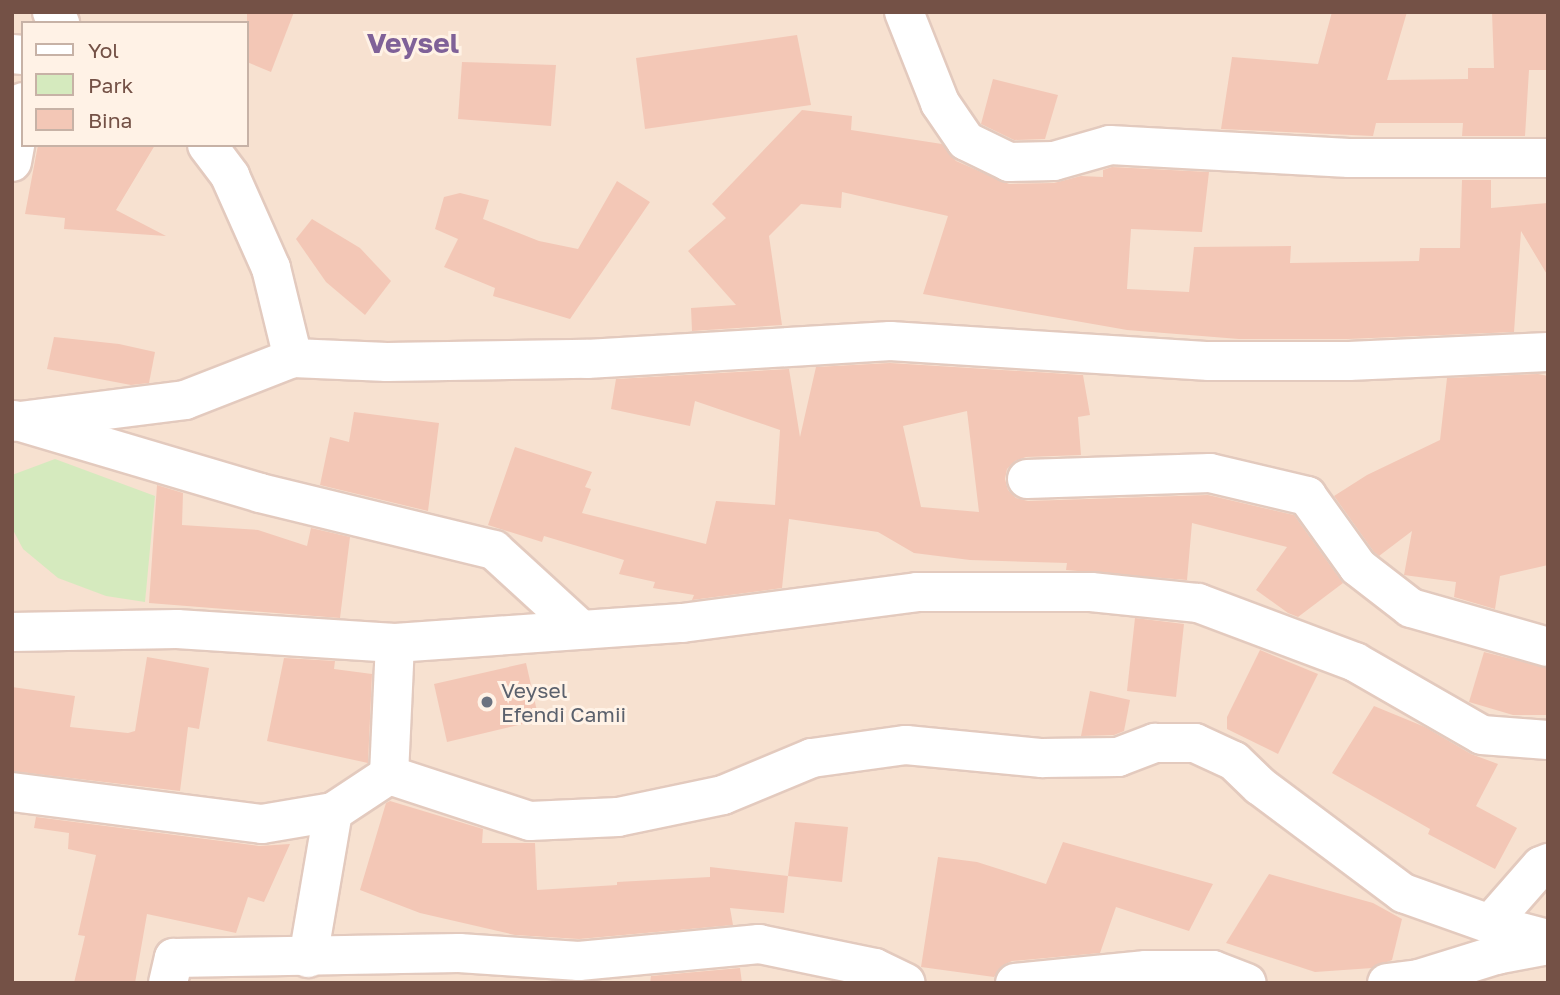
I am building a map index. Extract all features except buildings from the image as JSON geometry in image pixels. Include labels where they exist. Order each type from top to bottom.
[{"type":"street","points":[[904,12],[940,103],[966,141],[1009,162],[1054,160],[1110,145],[1349,158],[1548,158]]},
{"type":"street","points":[[12,162],[21,114]]},
{"type":"street","points":[[208,147],[230,176],[271,268],[293,358]]},
{"type":"street","points":[[14,421],[185,400],[293,358],[387,362],[587,359],[890,341],[1209,361],[1349,361],[1548,352]]},
{"type":"street","points":[[14,421],[260,493],[494,550],[579,628]]},
{"type":"street","points":[[1027,480],[1210,473],[1307,496],[1358,566],[1411,607],[1548,647]]},
{"type":"street","points":[[12,632],[177,629],[395,643],[579,628],[682,624],[917,592],[1091,592],[1198,603],[1355,662],[1482,735],[1548,740]]},
{"type":"street","points":[[389,775],[395,643]]},
{"type":"street","points":[[389,775],[530,821],[618,817],[723,795],[812,758],[906,745],[1042,758],[1118,757],[1155,743],[1195,743],[1234,761],[1261,786],[1403,893],[1490,924],[1548,939]]},
{"type":"street","points":[[12,792],[262,824],[333,812],[389,775]]},
{"type":"street","points":[[308,958],[333,812]]},
{"type":"street","points":[[1490,924],[1541,866],[1548,863]]},
{"type":"street","points":[[169,983],[174,958],[308,958],[459,953],[579,961],[759,944],[877,978]]},
{"type":"street","points":[[1387,983],[1419,979],[1496,955],[1548,945]]},
{"type":"street","points":[[1015,983],[1146,971],[1213,970],[1247,983]]},
{"type":"shaded area","points":[[12,12],[1548,12],[1548,983],[12,983]]},
{"type":"green space","points":[[55,459],[155,496],[145,602],[106,596],[58,578],[23,549],[12,528],[12,475]]},
{"type":"place","name":"Veysel Efendi Camii","points":[[487,702]]},
{"type":"district","name":"Veysel","points":[[413,43]]}]
